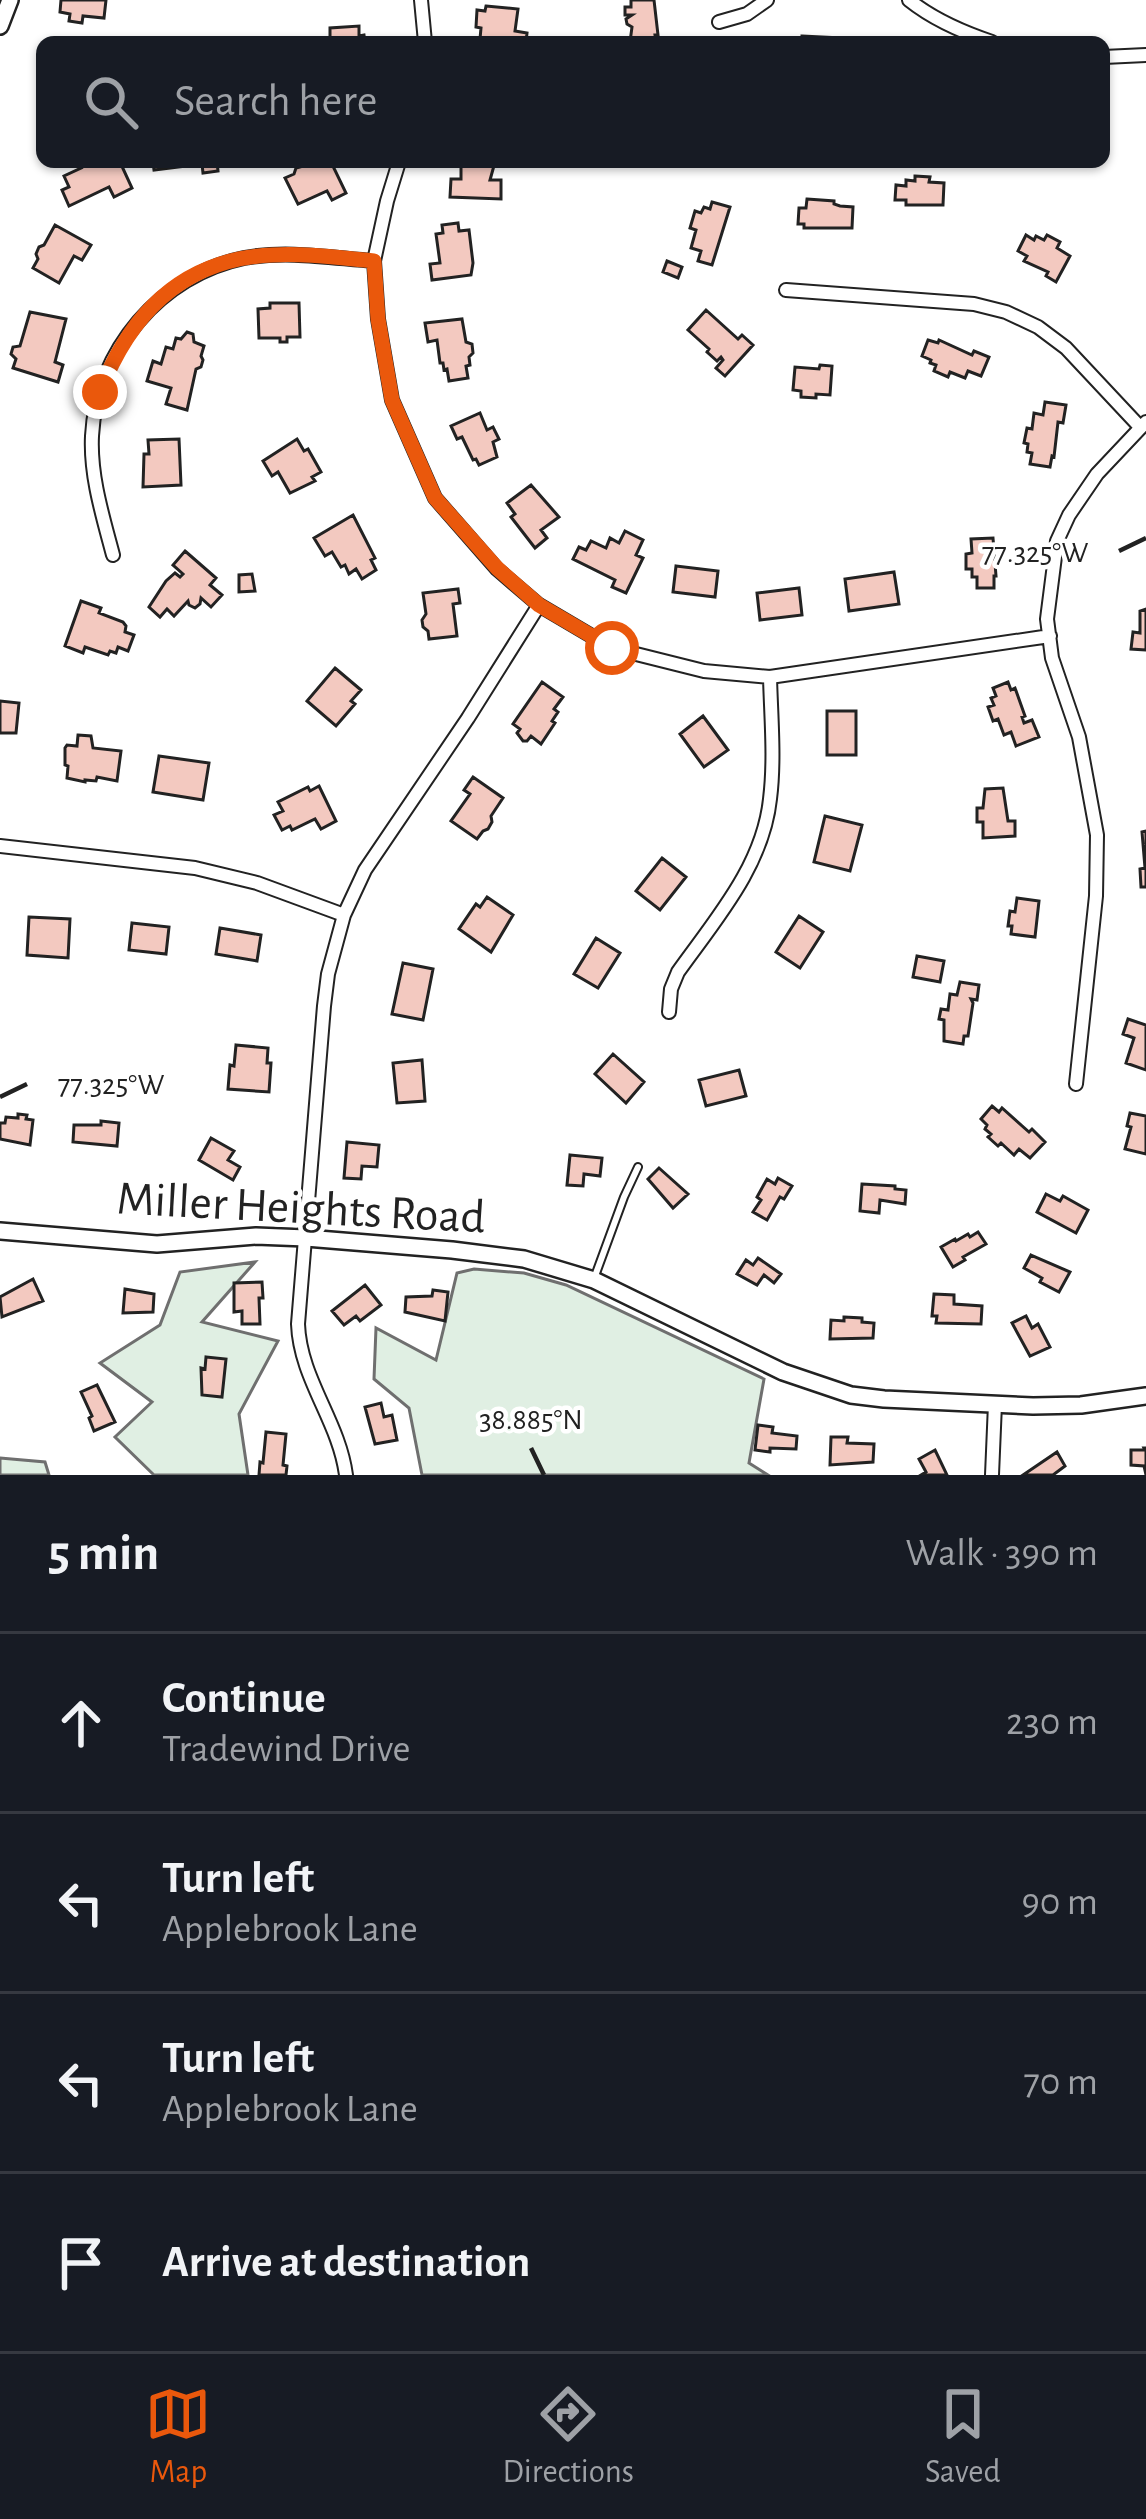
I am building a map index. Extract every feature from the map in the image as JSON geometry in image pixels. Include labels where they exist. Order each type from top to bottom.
[{"type":"street","points":[[0,26],[10,0]]},
{"type":"street","points":[[421,0],[424,36]]},
{"type":"street","points":[[719,22],[747,14],[767,0]]},
{"type":"street","points":[[909,0],[974,36]]},
{"type":"street","points":[[1110,57],[1146,55]]},
{"type":"street","points":[[397,168],[374,261],[392,400],[435,498],[497,568],[539,605],[612,648],[704,671],[770,677],[1050,636]]},
{"type":"street","points":[[112,555],[98,497],[92,436],[100,392],[112,362],[147,310],[190,279],[246,258],[303,255],[374,261]]},
{"type":"street","points":[[786,290],[974,304],[1006,312],[1066,348],[1143,425],[1089,484],[1069,515],[1058,541],[1047,619],[1052,658],[1079,736],[1097,835],[1096,896],[1076,1084]]},
{"type":"street","points":[[346,1475],[340,1445],[309,1379],[298,1338],[332,956],[364,870],[539,605]]},
{"type":"street","points":[[669,1012],[678,972],[747,872],[764,831],[771,782],[770,677]]},
{"type":"street","points":[[0,846],[215,872],[344,915]]},
{"type":"street","name":"Miller Heights Road","points":[[0,1232],[157,1244],[256,1236],[306,1238],[524,1259],[594,1280],[816,1385],[884,1400],[1081,1405],[1146,1396]]},
{"type":"street","points":[[992,1475],[995,1404]]},
{"type":"lane","points":[[594,1280],[638,1167]]},
{"type":"green space","points":[[255,1262],[202,1322],[278,1341],[239,1414],[248,1475],[154,1475],[115,1437],[152,1402],[100,1363],[160,1325],[180,1272]]},
{"type":"green space","points":[[474,1269],[524,1273],[566,1285],[764,1379],[749,1463],[768,1475],[422,1475],[409,1408],[374,1379],[376,1328],[436,1360],[457,1273]]},
{"type":"green space","points":[[0,1458],[45,1462],[49,1475],[0,1475]]},
{"type":"building","points":[[61,0],[106,0],[104,18],[83,16],[82,23],[69,21],[70,14],[60,12]]},
{"type":"building","points":[[631,0],[654,0],[658,35],[631,36],[632,27],[626,19],[632,15],[625,15],[625,7],[631,7]]},
{"type":"building","points":[[486,6],[518,9],[515,31],[527,36],[480,36],[477,10],[485,11]]},
{"type":"building","points":[[359,26],[359,36],[330,36],[330,28]]},
{"type":"building","points":[[81,168],[123,168],[132,188],[114,197],[109,187],[69,206],[62,190],[69,187],[64,176]]},
{"type":"building","points":[[296,168],[334,168],[346,193],[332,200],[327,191],[298,204],[285,178]]},
{"type":"building","points":[[461,168],[493,168],[490,180],[501,180],[501,199],[450,197],[451,179],[461,179]]},
{"type":"building","points":[[915,176],[944,183],[943,205],[906,205],[906,200],[895,200],[896,185],[906,186],[906,180],[915,181]]},
{"type":"building","points":[[807,199],[853,207],[852,228],[804,228],[798,224],[799,208],[806,208]]},
{"type":"building","points":[[712,202],[730,207],[712,265],[698,261],[701,251],[691,248],[696,230],[690,228],[695,211],[710,209]]},
{"type":"building","points":[[458,223],[459,231],[469,230],[471,275],[432,280],[430,264],[440,263],[436,234],[443,233],[442,225]]},
{"type":"building","points":[[55,225],[91,245],[82,260],[74,256],[59,283],[33,268],[39,247]]},
{"type":"building","points":[[1026,235],[1044,240],[1047,235],[1070,256],[1056,282],[1046,276],[1048,272],[1024,261],[1027,256],[1018,251]]},
{"type":"building","points":[[667,261],[682,267],[678,278],[663,272]]},
{"type":"building","points":[[270,303],[299,303],[300,337],[287,337],[287,342],[259,338],[258,309],[270,308]]},
{"type":"building","points":[[706,310],[738,339],[742,335],[753,345],[725,376],[716,368],[721,357],[717,361],[688,330]]},
{"type":"building","points":[[30,312],[66,319],[55,362],[63,365],[58,382],[13,368],[13,347],[20,346]]},
{"type":"building","points":[[462,319],[473,353],[466,366],[468,378],[449,381],[437,340],[428,342],[425,323]]},
{"type":"building","points":[[187,332],[204,346],[187,410],[166,404],[171,388],[147,381],[153,361],[161,364],[166,347],[173,349],[176,338]]},
{"type":"building","points":[[928,340],[989,357],[981,376],[968,371],[965,378],[950,372],[948,377],[934,371],[936,365],[922,356]]},
{"type":"building","points":[[820,365],[832,366],[830,395],[801,397],[801,391],[793,390],[795,367],[819,369]]},
{"type":"building","points":[[1045,402],[1066,405],[1050,467],[1030,464],[1032,453],[1024,443],[1034,413],[1043,415]]},
{"type":"building","points":[[480,413],[487,430],[493,427],[499,439],[493,442],[497,457],[479,465],[451,426]]},
{"type":"building","points":[[179,439],[181,485],[143,487],[148,440]]},
{"type":"building","points":[[297,439],[321,472],[312,477],[315,481],[290,493],[278,472],[272,476],[263,461]]},
{"type":"building","points":[[531,485],[559,517],[541,530],[547,538],[535,548],[511,517],[515,514],[507,503]]},
{"type":"building","points":[[353,515],[375,558],[371,560],[376,570],[362,579],[356,569],[349,574],[345,565],[341,567],[332,552],[325,556],[314,538]]},
{"type":"building","points":[[625,531],[643,540],[636,555],[643,558],[626,593],[612,587],[615,580],[573,559],[579,547],[586,550],[591,541],[606,548],[610,538],[619,543]]},
{"type":"building","points":[[993,538],[994,588],[977,588],[977,577],[966,569],[966,554],[972,553],[971,539]]},
{"type":"building","points":[[185,551],[216,578],[210,585],[222,595],[211,607],[201,598],[195,608],[188,601],[174,616],[167,609],[160,617],[149,607],[166,581],[175,573],[183,574],[173,565]]},
{"type":"building","points":[[676,566],[718,571],[715,597],[673,592]]},
{"type":"building","points":[[894,572],[899,604],[849,611],[845,579]]},
{"type":"building","points":[[252,574],[255,591],[239,592],[239,575]]},
{"type":"building","points":[[799,588],[802,615],[760,620],[757,593]]},
{"type":"building","points":[[458,589],[460,603],[453,604],[457,636],[429,639],[422,620],[426,614],[423,593]]},
{"type":"building","points":[[81,601],[123,622],[125,632],[134,635],[128,651],[118,647],[108,655],[65,646]]},
{"type":"building","points":[[1146,609],[1146,650],[1131,649],[1133,632],[1140,633],[1140,611]]},
{"type":"building","points":[[335,668],[361,690],[336,726],[307,701]]},
{"type":"building","points":[[542,682],[563,697],[554,709],[558,712],[555,723],[541,744],[531,736],[523,741],[513,724]]},
{"type":"building","points":[[1008,682],[1011,690],[1015,688],[1024,723],[1032,720],[1039,737],[1016,746],[1011,732],[1004,735],[998,719],[993,721],[988,707],[994,705],[993,688]]},
{"type":"building","points":[[0,701],[19,703],[16,733],[0,733]]},
{"type":"building","points":[[827,711],[856,711],[856,755],[827,755]]},
{"type":"building","points":[[703,716],[728,750],[704,767],[680,734]]},
{"type":"building","points":[[78,735],[91,736],[93,748],[121,751],[117,781],[67,778],[65,748],[77,746]]},
{"type":"building","points":[[159,756],[209,763],[203,800],[153,792]]},
{"type":"building","points":[[473,777],[503,798],[488,829],[477,839],[451,821],[470,794],[464,790]]},
{"type":"building","points":[[319,786],[336,821],[321,829],[315,819],[282,830],[274,815],[283,811],[278,802]]},
{"type":"building","points":[[1003,788],[1008,821],[1015,821],[1015,836],[983,838],[977,808],[983,808],[985,789]]},
{"type":"building","points":[[825,816],[862,825],[850,871],[814,862]]},
{"type":"building","points":[[1146,831],[1146,887],[1141,887],[1140,869],[1145,868],[1142,832]]},
{"type":"building","points":[[662,858],[686,877],[660,910],[636,891]]},
{"type":"building","points":[[487,897],[513,915],[491,952],[459,929],[476,904],[480,907]]},
{"type":"building","points":[[1017,898],[1039,901],[1035,937],[1011,934],[1010,911],[1015,912]]},
{"type":"building","points":[[799,916],[823,932],[800,968],[776,952]]},
{"type":"building","points":[[29,917],[70,919],[68,958],[27,955]]},
{"type":"building","points":[[132,923],[169,927],[166,954],[129,950]]},
{"type":"building","points":[[220,928],[261,935],[257,961],[216,954]]},
{"type":"building","points":[[596,938],[620,953],[598,988],[574,974]]},
{"type":"building","points":[[917,956],[944,961],[940,982],[913,977]]},
{"type":"building","points":[[403,963],[433,969],[423,1020],[392,1014]]},
{"type":"building","points":[[960,982],[979,985],[977,1000],[971,999],[963,1044],[944,1041],[944,1020],[939,1019],[941,1009],[948,1010],[950,994],[957,995]]},
{"type":"building","points":[[1128,1019],[1146,1025],[1146,1070],[1126,1063],[1134,1038],[1123,1034]]},
{"type":"building","points":[[236,1045],[268,1048],[269,1092],[228,1089]]},
{"type":"building","points":[[613,1054],[644,1082],[626,1103],[595,1074]]},
{"type":"building","points":[[422,1060],[425,1101],[397,1103],[393,1063]]},
{"type":"building","points":[[739,1070],[746,1096],[706,1106],[699,1080]]},
{"type":"building","points":[[992,1106],[999,1112],[1002,1108],[1045,1142],[1030,1158],[1019,1149],[1014,1155],[988,1137],[991,1134],[981,1119]]},
{"type":"building","points":[[1130,1113],[1146,1116],[1146,1154],[1125,1149]]},
{"type":"building","points":[[18,1114],[33,1120],[30,1145],[0,1139],[0,1123]]},
{"type":"building","points":[[101,1121],[119,1123],[117,1146],[73,1142],[74,1125],[101,1125]]},
{"type":"building","points":[[211,1138],[234,1151],[228,1160],[240,1167],[233,1180],[199,1160]]},
{"type":"building","points":[[347,1142],[379,1145],[377,1167],[362,1166],[361,1179],[344,1178]]},
{"type":"building","points":[[570,1155],[602,1158],[600,1176],[584,1174],[583,1186],[567,1185]]},
{"type":"building","points":[[659,1168],[688,1194],[673,1208],[648,1179]]},
{"type":"building","points":[[778,1178],[792,1186],[767,1220],[753,1212],[767,1179],[775,1184]]},
{"type":"building","points":[[862,1184],[906,1190],[905,1204],[880,1200],[879,1213],[860,1211]]},
{"type":"building","points":[[1046,1194],[1060,1201],[1063,1196],[1088,1210],[1076,1233],[1037,1212]]},
{"type":"building","points":[[978,1232],[986,1244],[953,1267],[941,1247]]},
{"type":"building","points":[[1031,1255],[1070,1272],[1059,1292],[1024,1268]]},
{"type":"building","points":[[758,1258],[781,1274],[774,1283],[764,1275],[757,1285],[737,1274],[746,1260],[753,1265]]},
{"type":"building","points":[[33,1279],[43,1301],[2,1317],[0,1297]]},
{"type":"building","points":[[262,1282],[260,1324],[242,1324],[242,1311],[234,1312],[234,1283]]},
{"type":"building","points":[[365,1285],[381,1305],[360,1321],[356,1316],[344,1325],[332,1311]]},
{"type":"building","points":[[125,1289],[154,1294],[153,1312],[123,1313]]},
{"type":"building","points":[[433,1290],[448,1292],[445,1321],[405,1312],[406,1297],[432,1296]]},
{"type":"building","points":[[934,1294],[954,1295],[954,1304],[982,1306],[981,1324],[936,1323]]},
{"type":"building","points":[[1026,1316],[1032,1328],[1038,1324],[1050,1347],[1030,1356],[1012,1323]]},
{"type":"building","points":[[844,1317],[874,1323],[873,1338],[830,1339],[831,1320],[844,1321]]},
{"type":"building","points":[[206,1357],[226,1359],[222,1397],[202,1395],[201,1368],[205,1369]]},
{"type":"building","points":[[97,1385],[115,1422],[94,1431],[81,1392]]},
{"type":"building","points":[[381,1403],[384,1417],[392,1415],[397,1440],[375,1444],[365,1407]]},
{"type":"building","points":[[758,1425],[773,1427],[772,1433],[797,1436],[796,1449],[755,1450]]},
{"type":"building","points":[[266,1432],[286,1434],[286,1475],[259,1475]]},
{"type":"building","points":[[831,1437],[874,1444],[873,1462],[830,1465]]},
{"type":"building","points":[[1144,1448],[1146,1475],[1144,1466],[1131,1465],[1131,1450]]},
{"type":"building","points":[[935,1450],[947,1475],[921,1475],[926,1472],[919,1459]]},
{"type":"building","points":[[1057,1452],[1065,1466],[1053,1475],[1023,1475]]},
{"type":"route","points":[[100,392],[128,334],[147,310],[190,279],[230,262],[270,255],[374,261],[392,400],[435,498],[497,568],[539,605],[612,648]]}]
